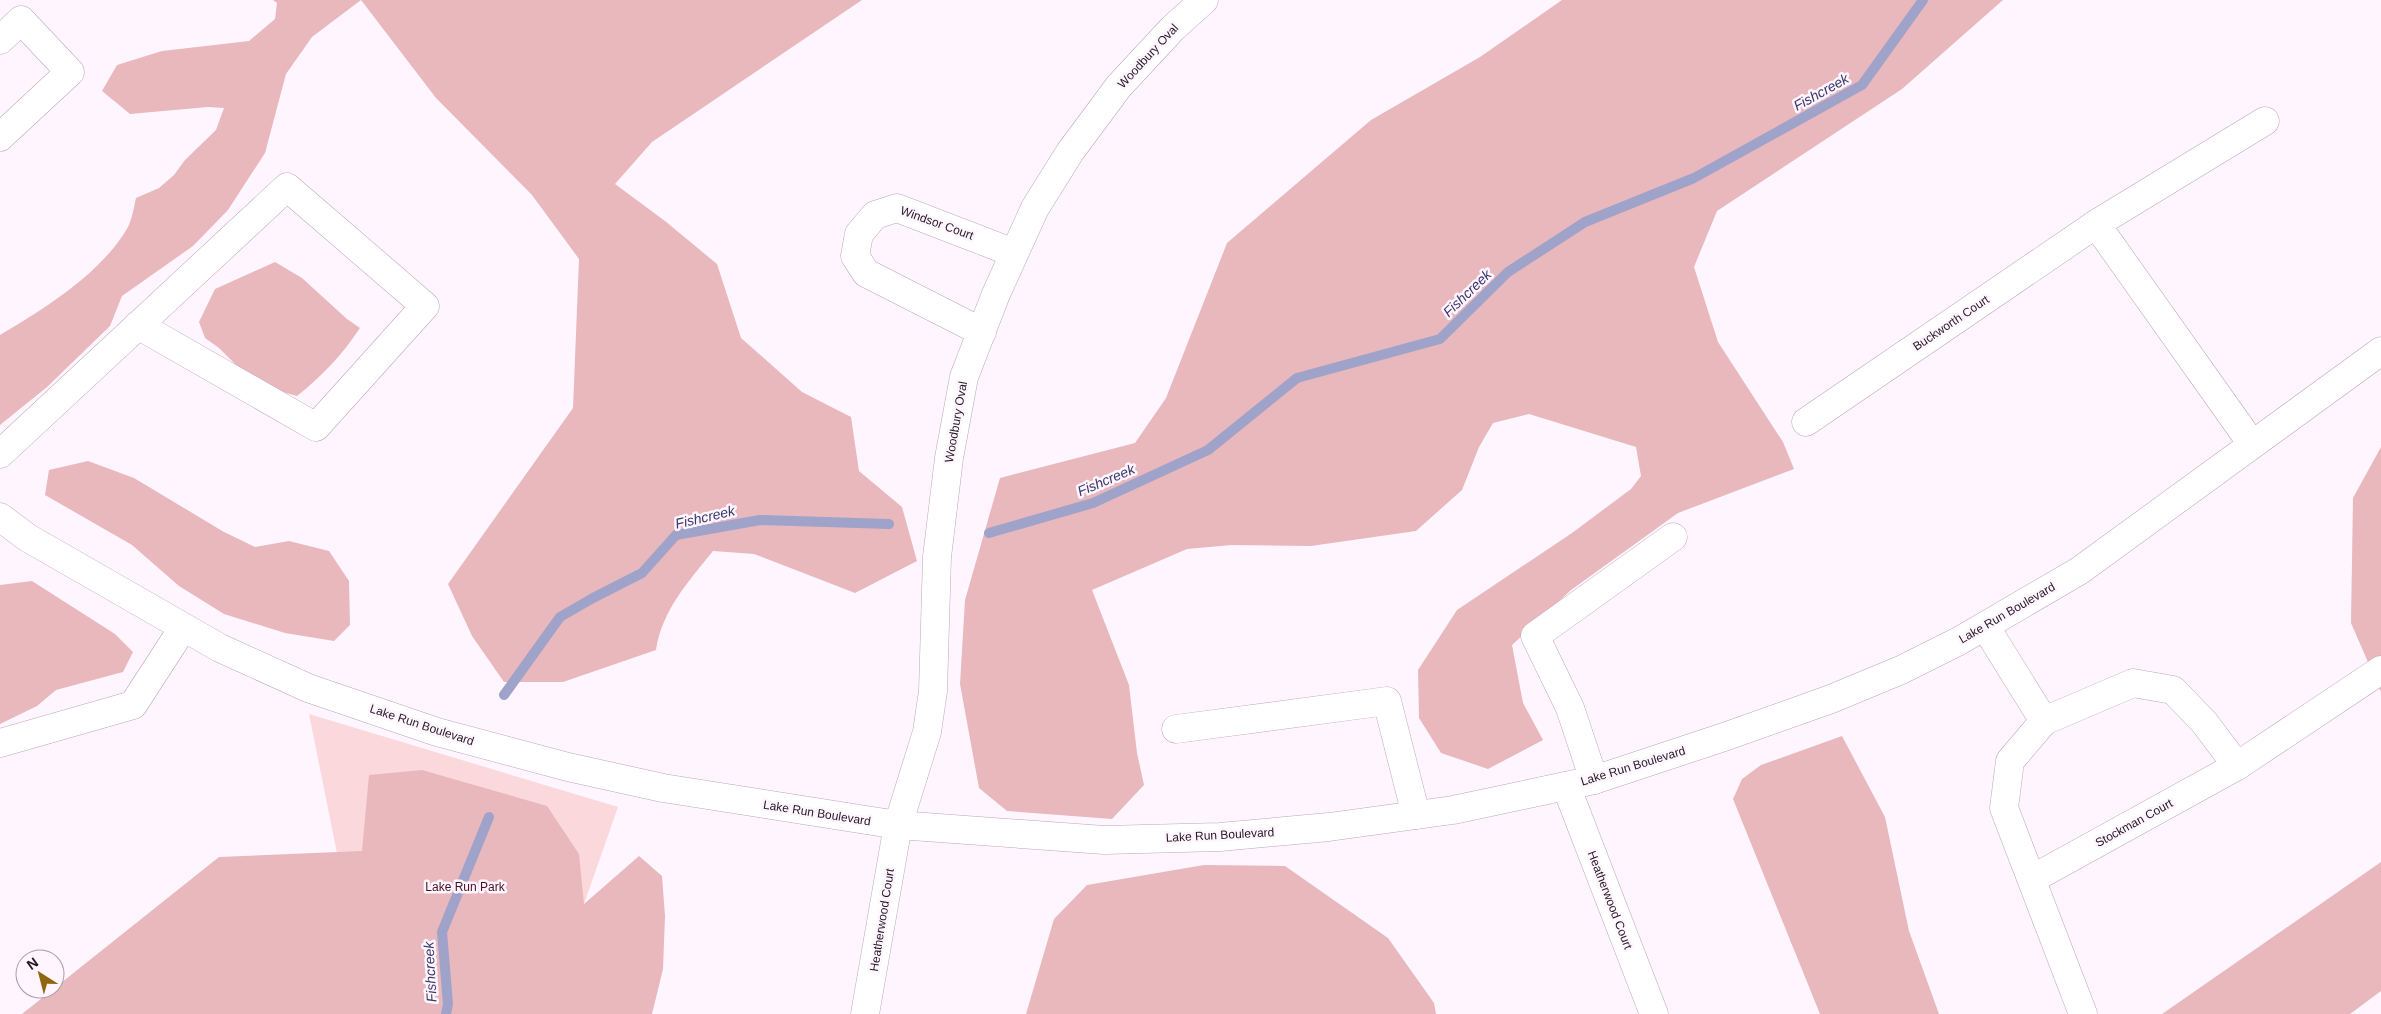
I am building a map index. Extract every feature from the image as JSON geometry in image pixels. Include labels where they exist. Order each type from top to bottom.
[{"type":"street","name":"Woodbury Oval","points":[[898,825],[927,732],[933,691],[938,557],[949,458],[964,377],[1014,253],[1035,208],[1070,152],[1119,86],[1173,28],[1204,0]]},
{"type":"street","points":[[0,40],[21,20],[70,72],[0,137]]},
{"type":"street","name":"Buckworth Court","points":[[1806,422],[2096,224],[2265,121]]},
{"type":"street","points":[[0,454],[138,325],[287,186],[425,306],[316,427],[138,325]]},
{"type":"street","name":"Windsor Court","points":[[982,332],[866,273],[855,256],[859,234],[875,215],[897,208],[1014,253]]},
{"type":"street","points":[[2096,224],[2252,444]]},
{"type":"street","name":"Lake Run Boulevard","points":[[0,517],[28,538],[183,628],[220,648],[308,688],[437,732],[568,768],[663,788],[898,825],[1104,840],[1220,837],[1329,827],[1453,810],[1594,780],[1831,699],[1901,670],[1985,626],[2079,571],[2381,351]]},
{"type":"street","points":[[1594,780],[1570,708],[1535,636],[1673,537]]},
{"type":"street","points":[[1985,626],[2044,721]]},
{"type":"street","points":[[0,743],[132,705],[183,628]]},
{"type":"street","name":"Stockman Court","points":[[2032,879],[2237,766],[2381,670]]},
{"type":"street","points":[[2083,1014],[2004,808],[2010,761],[2044,721],[2133,683],[2172,690],[2204,722],[2237,766]]},
{"type":"street","points":[[1176,729],[1387,701],[1416,815]]},
{"type":"street","name":"Heatherwood Court","points":[[1566,786],[1654,1014]]},
{"type":"street","name":"Heatherwood Court","points":[[866,1014],[898,825]]},
{"type":"green space","points":[[273,0],[361,0],[312,37],[286,74],[265,153],[228,210],[193,246],[122,296],[110,326],[47,387],[0,425],[0,335],[71,288],[104,259],[128,227],[136,198],[159,188],[174,175],[185,160],[216,130],[224,108],[208,107],[130,114],[102,91],[117,65],[162,51],[249,41],[275,19],[277,3]]},
{"type":"green space","points":[[361,0],[862,0],[652,142],[615,184],[665,221],[717,264],[741,338],[802,392],[851,417],[859,471],[902,507],[917,561],[855,593],[754,554],[713,551],[670,609],[659,635],[656,650],[563,682],[504,682],[472,636],[448,584],[573,408],[579,259],[532,195],[436,98]]},
{"type":"green space","points":[[1562,0],[2003,0],[1902,89],[1717,211],[1694,267],[1718,342],[1783,442],[1794,469],[1678,513],[1571,590],[1512,645],[1523,703],[1543,740],[1488,769],[1441,753],[1419,718],[1418,670],[1457,610],[1572,533],[1631,489],[1641,476],[1636,447],[1529,414],[1493,423],[1479,447],[1462,490],[1416,531],[1311,546],[1232,545],[1187,549],[1092,590],[1129,685],[1137,753],[1144,785],[1112,819],[1007,811],[979,788],[960,684],[965,600],[1000,478],[1135,443],[1166,398],[1227,243],[1371,120],[1480,57]]},
{"type":"green space","points":[[275,262],[302,278],[347,319],[360,328],[331,365],[297,396],[272,389],[244,373],[219,348],[205,338],[199,322],[215,289]]},
{"type":"green space","points":[[2381,447],[2381,692],[2351,623],[2353,498]]},
{"type":"green space","points":[[88,461],[134,478],[224,532],[255,547],[289,541],[329,551],[349,581],[350,625],[334,641],[285,633],[224,614],[179,586],[132,545],[45,495],[49,470]]},
{"type":"green space","points":[[32,581],[115,634],[133,652],[123,672],[56,690],[37,706],[0,724],[0,585]]},
{"type":"green space","name":"Lake Run Park","points":[[309,714],[618,807],[584,904],[346,898]]},
{"type":"green space","points":[[1842,736],[1885,817],[1909,931],[1939,1014],[1820,1014],[1733,799],[1742,779],[1761,765]]},
{"type":"green space","name":"Lake Run Park","points":[[422,770],[547,806],[579,854],[584,904],[639,856],[662,876],[665,916],[663,969],[652,1014],[22,1014],[41,999],[65,999],[65,980],[219,857],[362,851],[369,775]]},
{"type":"green space","points":[[2381,862],[2381,991],[2350,1014],[2162,1014]]},
{"type":"green space","points":[[1204,865],[1285,866],[1388,938],[1434,1003],[1436,1014],[1026,1014],[1054,919],[1087,885]]},
{"type":"waterway","name":"Fishcreek","points":[[989,533],[1093,503],[1208,450],[1297,378],[1440,339],[1508,272],[1585,222],[1694,178],[1862,85],[1923,0]]},
{"type":"waterway","name":"Fishcreek","points":[[504,695],[560,617],[642,573],[676,535],[760,520],[889,524]]},
{"type":"waterway","name":"Fishcreek","points":[[446,1014],[448,1004],[442,932],[489,817]]}]
